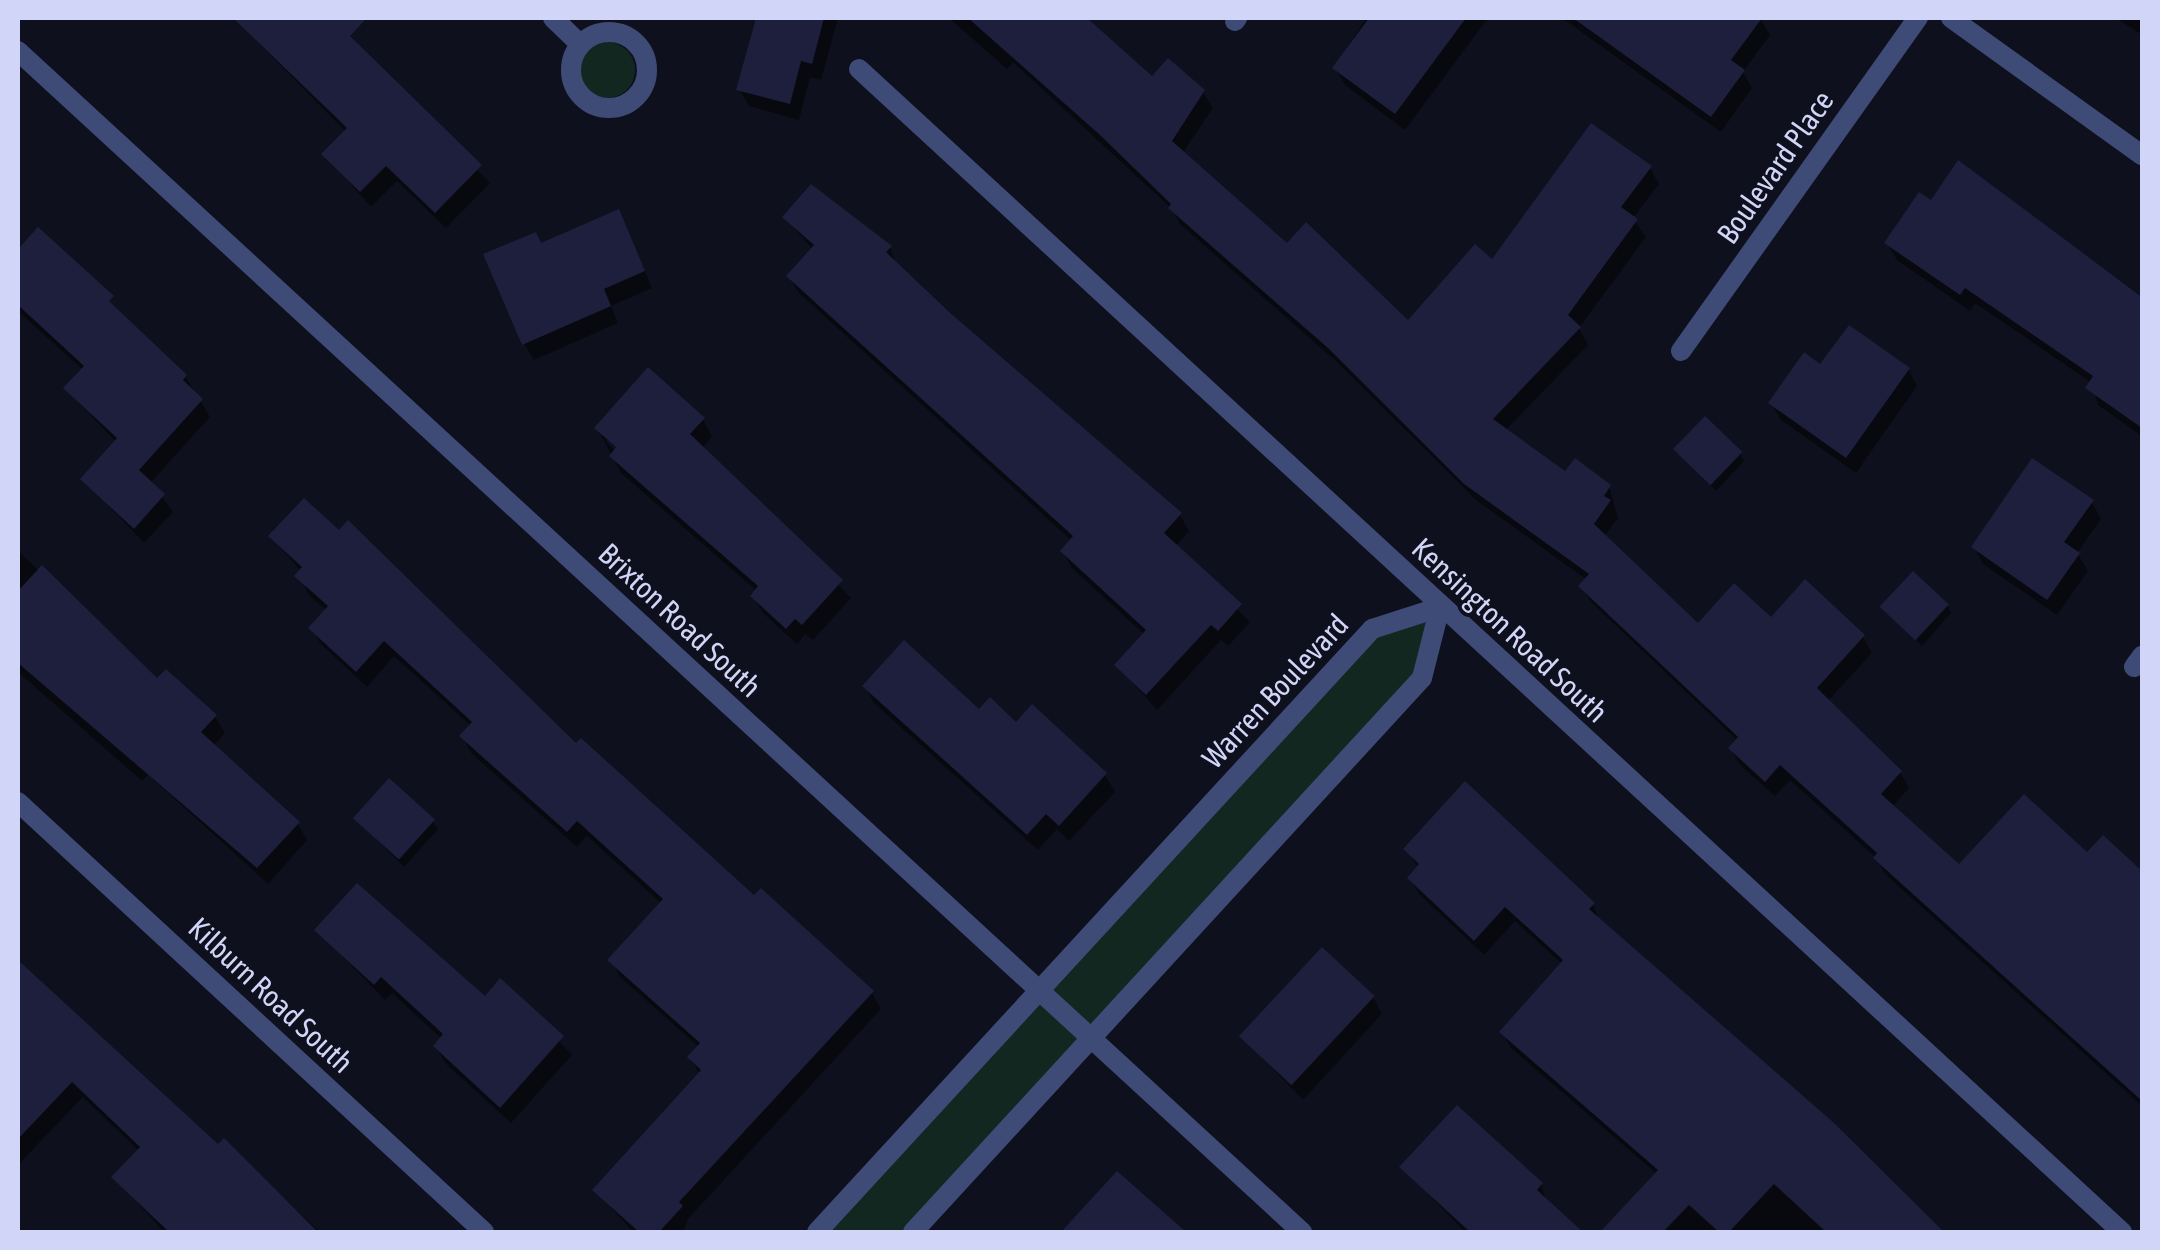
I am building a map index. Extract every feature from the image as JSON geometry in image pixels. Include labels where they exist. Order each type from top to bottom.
[{"type":"street","points":[[553,18],[580,44]]},
{"type":"street","name":"Boulevard Place","points":[[1681,350],[1918,18]]},
{"type":"street","points":[[1952,18],[2142,155]]},
{"type":"street","name":"Brixton Road South","points":[[18,50],[1302,1232]]},
{"type":"street","name":"Kensington Road South","points":[[859,69],[2122,1232]]},
{"type":"street","points":[[913,1232],[1422,678],[1440,606]]},
{"type":"street","name":"Warren Boulevard","points":[[818,1232],[1372,629],[1440,606]]},
{"type":"street","name":"Kilburn Road South","points":[[18,802],[484,1232]]},
{"type":"green space","points":[[607,42],[627,50],[635,70],[627,90],[607,98],[587,90],[579,70],[587,50]]},
{"type":"green space","points":[[1440,607],[1422,678],[913,1232],[817,1232],[1372,629]]},
{"type":"building","points":[[233,18],[367,18],[350,36],[482,165],[435,213],[386,166],[360,192],[321,154],[347,128]]},
{"type":"building","points":[[756,18],[824,18],[812,64],[801,61],[790,104],[736,90]]},
{"type":"building","points":[[968,18],[1087,18],[1152,76],[1168,58],[1205,90],[1172,141],[1287,243],[1306,222],[1408,320],[1475,244],[1492,259],[1591,123],[1652,166],[1621,207],[1638,219],[1568,315],[1581,327],[1493,419],[1565,471],[1575,458],[1611,485],[1604,496],[1611,500],[1594,524],[1698,623],[1734,583],[1771,617],[1805,579],[1865,635],[1817,688],[1902,771],[1881,794],[1959,864],[2024,794],[2087,852],[2103,835],[2142,871],[2142,1101],[1873,858],[1877,853],[1780,765],[1765,782],[1728,748],[1738,737],[1578,586],[1589,574],[1464,484],[1328,348],[1168,208],[1171,204],[1100,135]]},
{"type":"building","points":[[1369,18],[1466,18],[1395,114],[1332,68]]},
{"type":"building","points":[[1573,18],[1762,18],[1731,60],[1745,70],[1711,117]]},
{"type":"building","points":[[1958,160],[2142,297],[2142,428],[2085,388],[2093,376],[1965,288],[1960,295],[1884,243],[1919,192],[1931,200]]},
{"type":"building","points":[[811,184],[892,246],[886,252],[948,311],[1182,513],[1164,533],[1242,604],[1218,631],[1211,625],[1146,695],[1114,665],[1146,630],[1060,551],[1073,536],[786,276],[814,245],[782,217]]},
{"type":"building","points":[[619,209],[645,271],[604,289],[611,306],[522,345],[483,254],[536,232],[541,243]]},
{"type":"building","points":[[38,227],[114,296],[109,301],[187,375],[183,380],[203,399],[139,470],[165,494],[134,529],[80,479],[117,438],[63,388],[84,366],[18,305],[18,249]]},
{"type":"building","points":[[1849,325],[1910,368],[1846,458],[1768,403],[1804,352],[1820,364]]},
{"type":"building","points":[[648,367],[705,418],[690,434],[843,580],[802,625],[795,619],[786,629],[750,596],[758,586],[609,456],[616,447],[594,428]]},
{"type":"building","points":[[1705,416],[1742,452],[1710,485],[1673,449]]},
{"type":"building","points":[[2032,458],[2094,500],[2064,542],[2080,553],[2047,600],[1971,547]]},
{"type":"building","points":[[304,498],[339,530],[348,520],[576,743],[581,738],[754,895],[761,888],[874,991],[679,1202],[683,1206],[659,1232],[639,1232],[592,1190],[701,1070],[687,1057],[700,1043],[607,960],[663,899],[577,821],[567,832],[459,736],[472,722],[384,641],[356,672],[308,628],[328,606],[294,576],[302,567],[268,536]]},
{"type":"building","points":[[42,565],[157,678],[166,669],[217,715],[201,732],[300,822],[257,868],[18,663],[18,591]]},
{"type":"building","points":[[1913,571],[1949,604],[1915,640],[1880,607]]},
{"type":"building","points":[[904,640],[979,709],[990,697],[1016,722],[1032,704],[1107,773],[1059,826],[1046,814],[1027,835],[862,686]]},
{"type":"building","points":[[389,778],[435,819],[399,860],[353,818]]},
{"type":"building","points":[[1465,781],[1595,903],[1589,909],[1834,1123],[1944,1232],[1826,1232],[1774,1184],[1729,1232],[1719,1232],[1689,1205],[1663,1232],[1600,1232],[1658,1170],[1499,1032],[1563,960],[1505,907],[1474,941],[1407,878],[1419,864],[1403,849]]},
{"type":"building","points":[[357,883],[485,996],[500,978],[564,1036],[500,1108],[433,1046],[443,1034],[381,977],[374,985],[314,930]]},
{"type":"building","points":[[1322,947],[1375,996],[1291,1085],[1239,1036]]},
{"type":"building","points":[[18,960],[218,1144],[224,1138],[318,1232],[169,1232],[111,1177],[140,1147],[72,1082],[18,1139]]},
{"type":"building","points":[[1457,1105],[1543,1183],[1537,1190],[1583,1232],[1470,1232],[1399,1167]]},
{"type":"building","points":[[1117,1171],[1186,1232],[1061,1232]]}]
